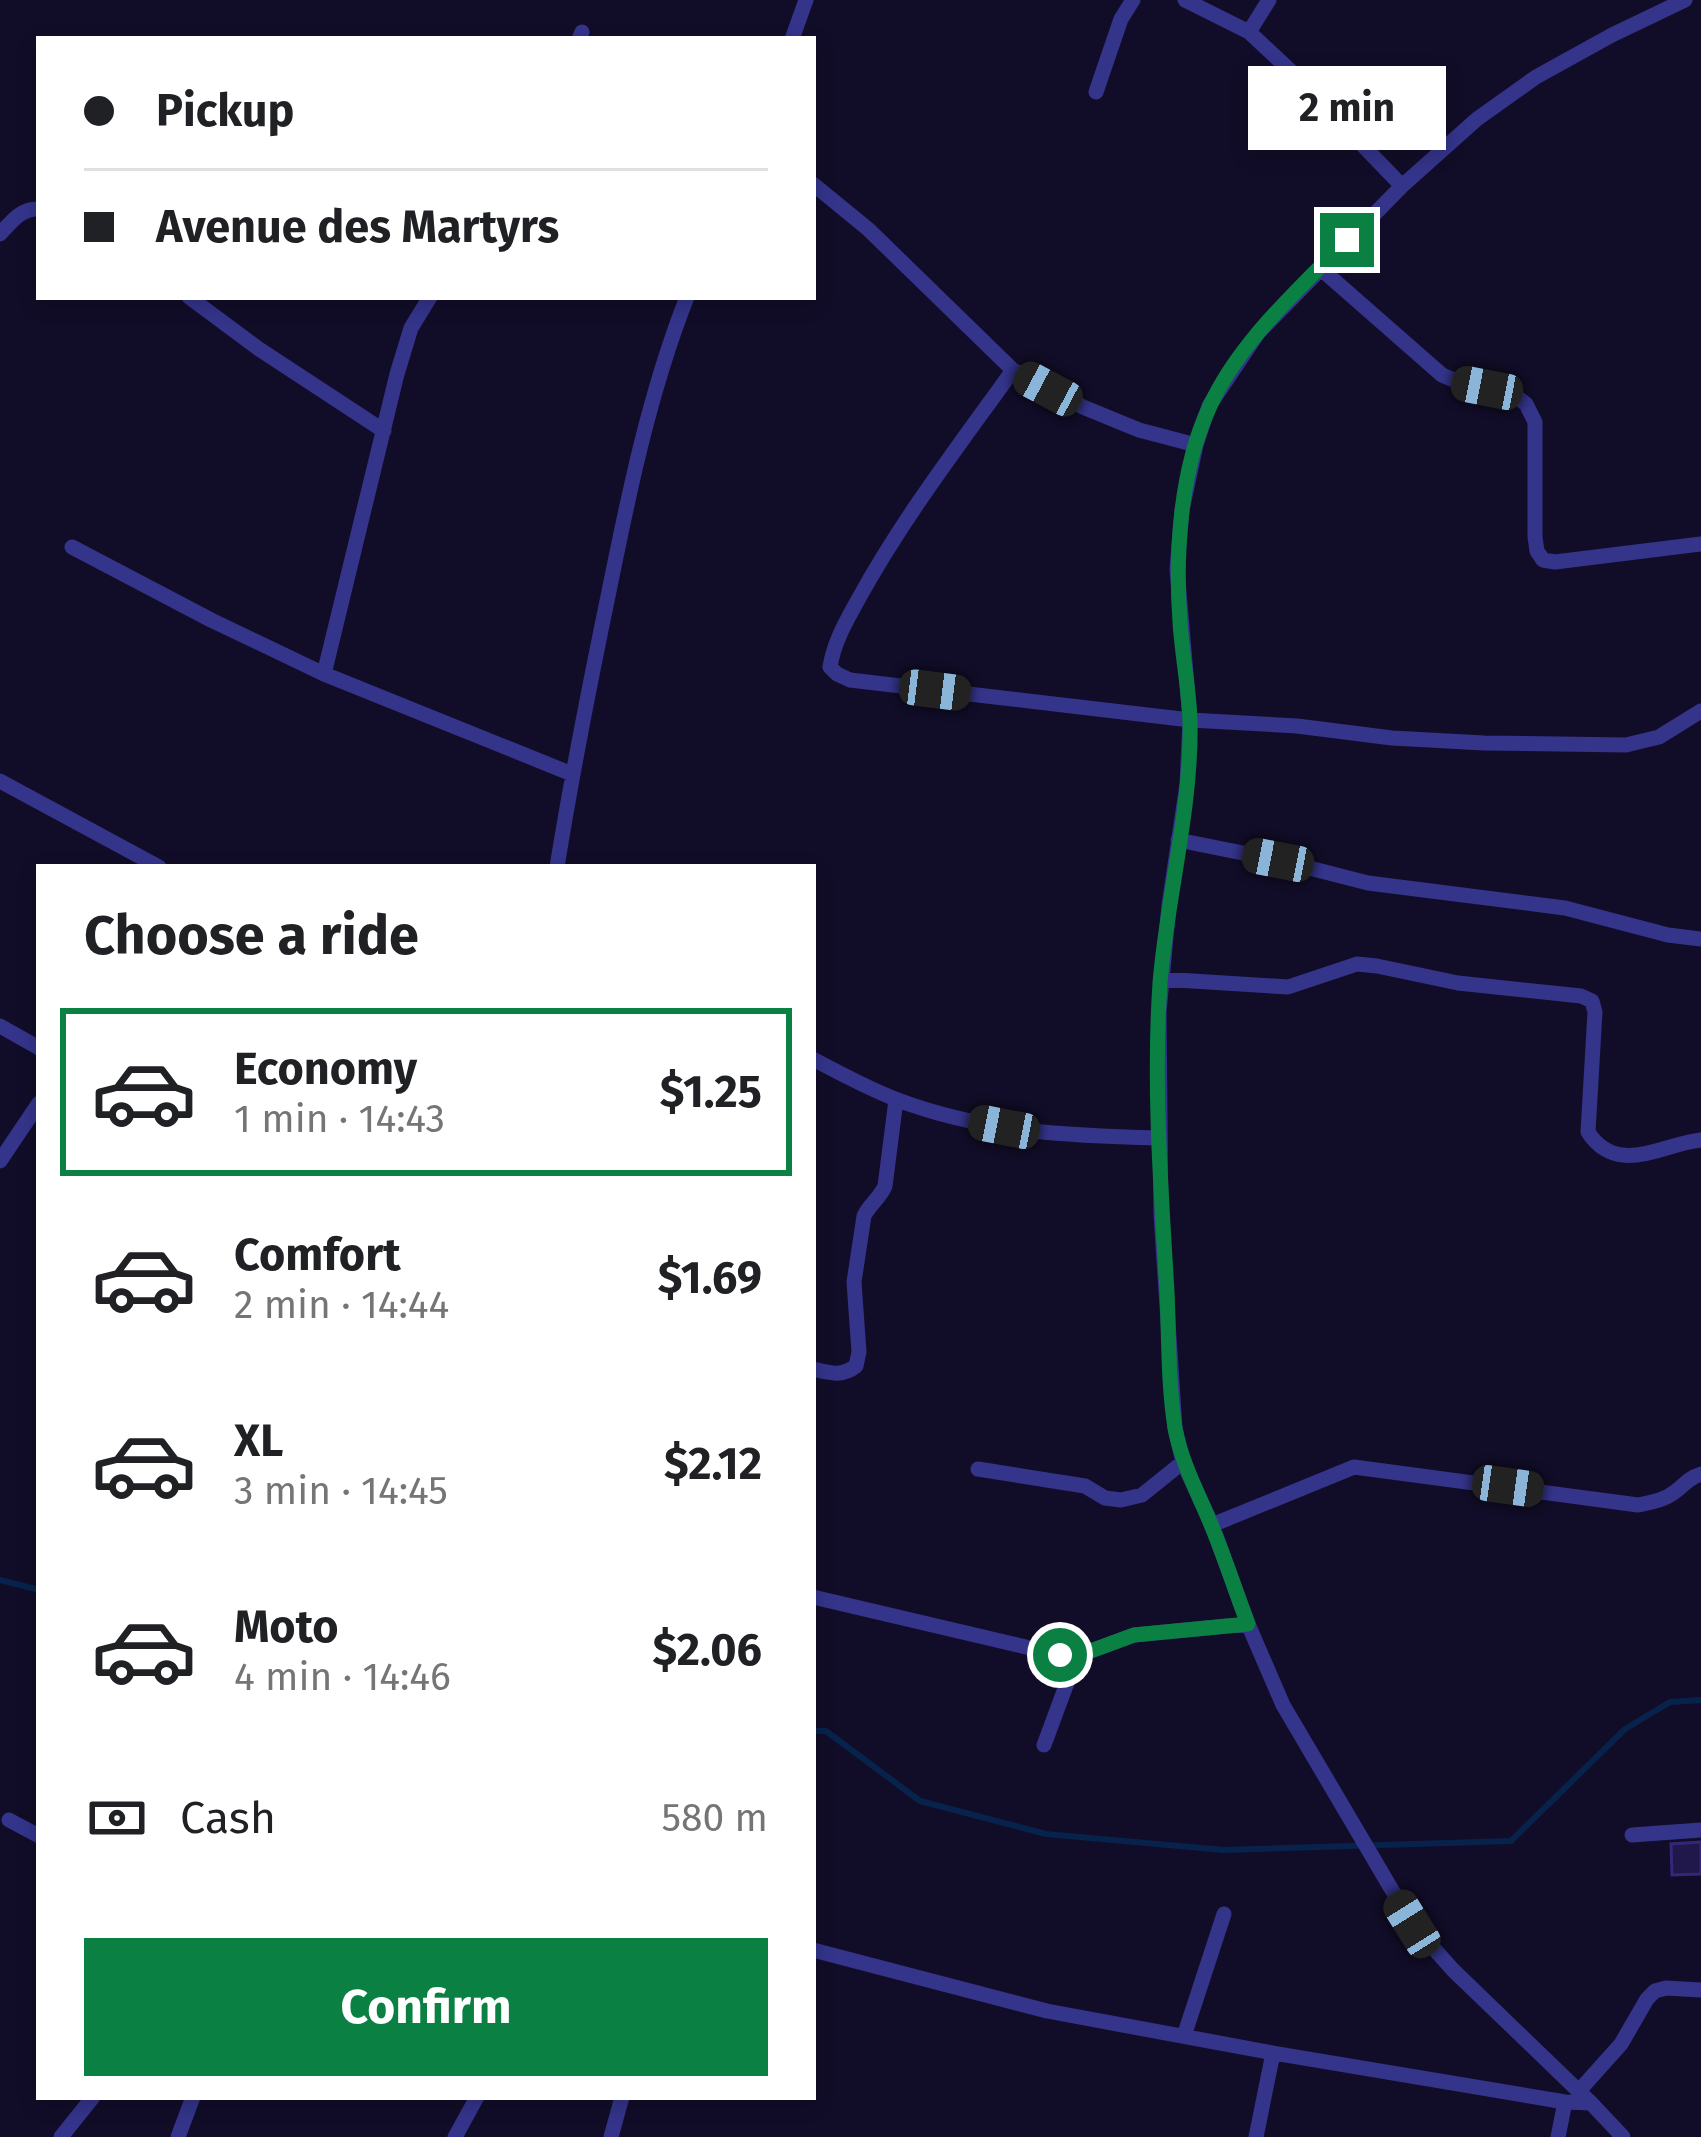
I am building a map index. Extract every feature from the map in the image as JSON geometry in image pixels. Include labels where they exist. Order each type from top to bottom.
[{"type":"street","points":[[793,36],[806,0]]},
{"type":"street","points":[[1096,92],[1121,19],[1133,0]]},
{"type":"street","points":[[1185,0],[1249,32],[1402,186]]},
{"type":"street","points":[[1249,32],[1269,0]]},
{"type":"street","points":[[1623,2137],[1578,2099],[1412,1924],[1283,1705],[1248,1624],[1175,1428],[1158,1054],[1161,979],[1187,784],[1190,720],[1177,569],[1183,510],[1209,406],[1258,334],[1402,186],[1477,119],[1536,77],[1685,0]]},
{"type":"street","points":[[816,186],[868,229],[1013,370],[1120,422],[1196,445]]},
{"type":"street","points":[[0,234],[17,215],[36,209]]},
{"type":"street","points":[[1320,268],[1442,375],[1513,394],[1526,404],[1535,422],[1535,537],[1543,560],[1701,544]]},
{"type":"street","points":[[193,300],[384,431]]},
{"type":"street","points":[[324,674],[397,374],[411,328],[428,300]]},
{"type":"street","points":[[557,864],[645,425],[686,300]]},
{"type":"street","points":[[1013,370],[874,572],[838,637],[830,667],[837,674],[850,680],[1190,720],[1425,740],[1626,746],[1659,737],[1701,711]]},
{"type":"street","points":[[72,547],[324,674],[572,774]]},
{"type":"street","points":[[0,781],[153,864]]},
{"type":"street","points":[[1178,840],[1368,884],[1565,908],[1701,939]]},
{"type":"street","points":[[1161,979],[1288,987],[1357,964],[1458,983],[1581,996],[1592,1001],[1595,1012],[1588,1132],[1596,1145],[1636,1156],[1677,1142],[1701,1140]]},
{"type":"street","points":[[0,1026],[36,1046]]},
{"type":"street","points":[[816,1060],[896,1100],[926,1109],[1033,1133],[1160,1138]]},
{"type":"street","points":[[816,1370],[836,1374],[856,1366],[854,1282],[863,1216],[885,1186],[896,1100]]},
{"type":"street","points":[[0,1161],[36,1107]]},
{"type":"street","points":[[978,1469],[1084,1486],[1105,1498],[1121,1500],[1142,1495],[1184,1462]]},
{"type":"street","points":[[1212,1526],[1354,1467],[1638,1504],[1659,1502],[1688,1478],[1701,1474]]},
{"type":"street","points":[[816,1598],[1060,1655],[1077,1656],[1134,1635],[1248,1624]]},
{"type":"street","points":[[1045,1745],[1077,1656]]},
{"type":"street","points":[[9,1820],[36,1834]]},
{"type":"street","points":[[1632,1835],[1701,1830]]},
{"type":"street","points":[[1184,2036],[1224,1915]]},
{"type":"street","points":[[816,1951],[1047,2011],[1273,2053],[1578,2099]]},
{"type":"street","points":[[1558,2137],[1578,2099],[1621,2044],[1647,1999],[1666,1988],[1701,1990]]},
{"type":"street","points":[[1256,2137],[1273,2053]]},
{"type":"street","points":[[61,2137],[90,2100]]},
{"type":"street","points":[[178,2137],[192,2100]]},
{"type":"street","points":[[455,2137],[475,2100]]},
{"type":"street","points":[[610,2137],[621,2100]]},
{"type":"building","points":[[1701,1842],[1701,1874],[1672,1875],[1671,1844]]},
{"type":"waterway","points":[[0,1580],[36,1589]]},
{"type":"waterway","points":[[816,1731],[826,1731],[920,1801],[1046,1834],[1224,1850],[1511,1841],[1625,1729],[1670,1702],[1701,1700]]},
{"type":"route","points":[[1060,1655],[1077,1656],[1134,1635],[1248,1624],[1184,1462],[1175,1428],[1169,1356],[1161,1215],[1159,1012],[1187,784],[1190,720],[1177,569],[1183,510],[1209,406],[1258,334],[1347,240]]}]
